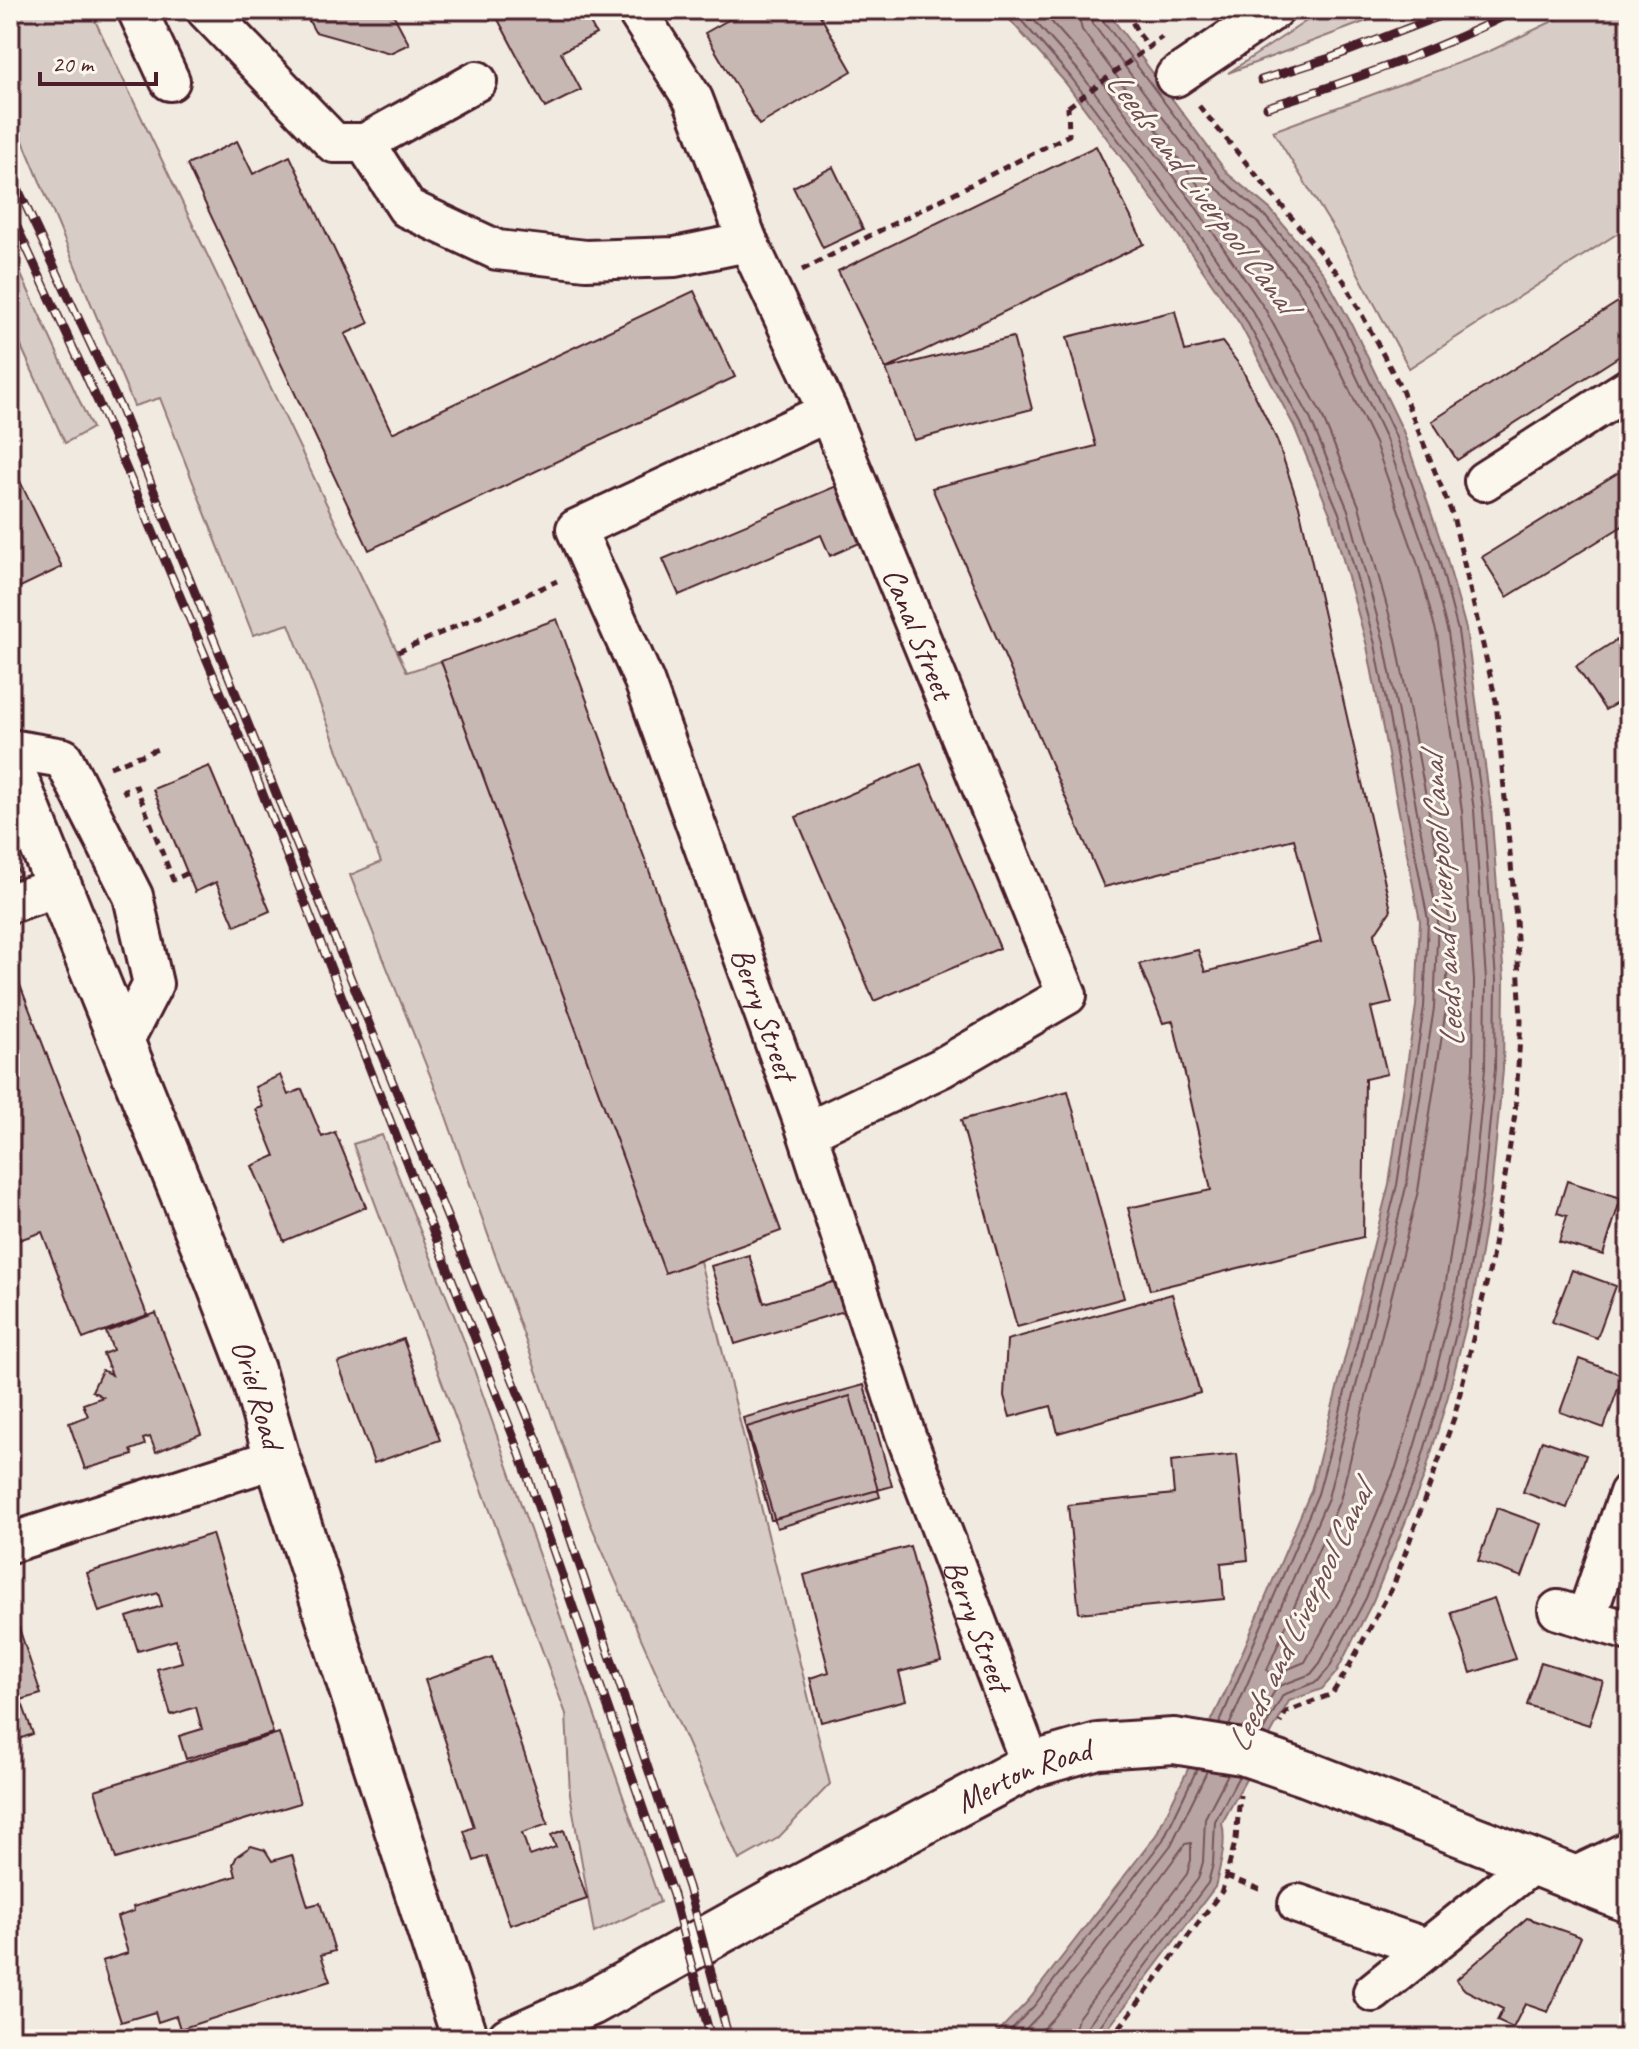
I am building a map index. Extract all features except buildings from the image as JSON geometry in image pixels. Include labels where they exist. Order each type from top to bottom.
[{"type":"main road","name":"Oriel Road","points":[[10,765],[252,1370],[277,1458],[465,2039]]},
{"type":"main road","name":"Merton Road","points":[[510,2039],[591,2003],[778,1899],[1031,1765],[1098,1746],[1174,1741],[1242,1752],[1307,1774],[1629,1900]]},
{"type":"street","points":[[137,10],[170,81]]},
{"type":"street","points":[[206,10],[334,143],[365,143],[477,81]]},
{"type":"street","name":"Canal Street","points":[[636,10],[693,99],[748,242],[828,412],[1067,995],[941,1068],[807,1132]]},
{"type":"street","points":[[1175,77],[1274,10]]},
{"type":"street","points":[[365,143],[407,208],[497,250],[586,260],[675,257],[748,242]]},
{"type":"street","points":[[1484,481],[1629,388]]},
{"type":"street","name":"Berry Street","points":[[828,412],[576,529],[644,681],[807,1132],[906,1436],[1031,1765]]},
{"type":"street","points":[[10,749],[63,758],[133,896],[153,984],[122,1044]]},
{"type":"street","points":[[10,903],[58,887]]},
{"type":"street","points":[[10,1543],[277,1458]]},
{"type":"street","points":[[1629,1493],[1572,1614],[1629,1631]]},
{"type":"street","points":[[1373,1992],[1427,1948],[1553,1870],[1629,1851]]},
{"type":"street","points":[[1298,1904],[1427,1948]]},
{"type":"path","points":[[1126,10],[1138,33],[1344,281],[1401,388],[1453,516],[1496,701],[1516,919],[1521,1021],[1515,1114],[1491,1264],[1454,1418],[1394,1584],[1347,1670],[1332,1694],[1286,1712],[1279,1724]]},
{"type":"path","points":[[769,286],[1069,135],[1068,107],[1162,37]]},
{"type":"path","points":[[398,652],[593,566]]},
{"type":"path","points":[[1111,2039],[1222,1891],[1236,1839],[1238,1797],[1245,1785]]},
{"type":"shaded area","points":[[10,10],[90,10],[407,672],[441,661],[665,1272],[700,1261],[830,1784],[778,1838],[739,1860],[591,1525],[442,1105],[350,875],[381,862],[289,624],[253,635],[160,398],[134,406],[10,110]]},
{"type":"shaded area","points":[[1323,10],[1396,10],[1228,73]]},
{"type":"shaded area","points":[[1576,10],[1629,10],[1629,226],[1409,368],[1338,236],[1273,131],[1488,52]]},
{"type":"shaded area","points":[[10,251],[92,428],[65,443],[10,322]]},
{"type":"shaded area","points":[[382,1135],[463,1338],[660,1902],[594,1933],[570,1794],[566,1714],[353,1144]]},
{"type":"water","name":"Leeds and Liverpool Canal","points":[[1001,10],[1106,10],[1228,174],[1271,210],[1324,274],[1351,323],[1403,431],[1446,556],[1466,629],[1491,808],[1504,980],[1503,1070],[1491,1192],[1474,1294],[1424,1477],[1373,1601],[1336,1673],[1322,1689],[1289,1701],[1222,1823],[1223,1847],[1215,1887],[1100,2039],[991,2039],[1028,2001],[1156,1835],[1225,1693],[1311,1491],[1389,1184],[1416,1006],[1420,921],[1367,646],[1331,516],[1294,426],[1240,324],[1168,220],[1064,81]]},
{"type":"railway","points":[[1261,80],[1333,57],[1455,10]]},
{"type":"railway","points":[[1267,107],[1394,64],[1517,10]]},
{"type":"railway","points":[[10,172],[120,407],[538,1442],[688,1887],[729,2039]]},
{"type":"railway","points":[[10,212],[99,404],[253,769],[517,1446],[673,1895],[711,2039]]}]
